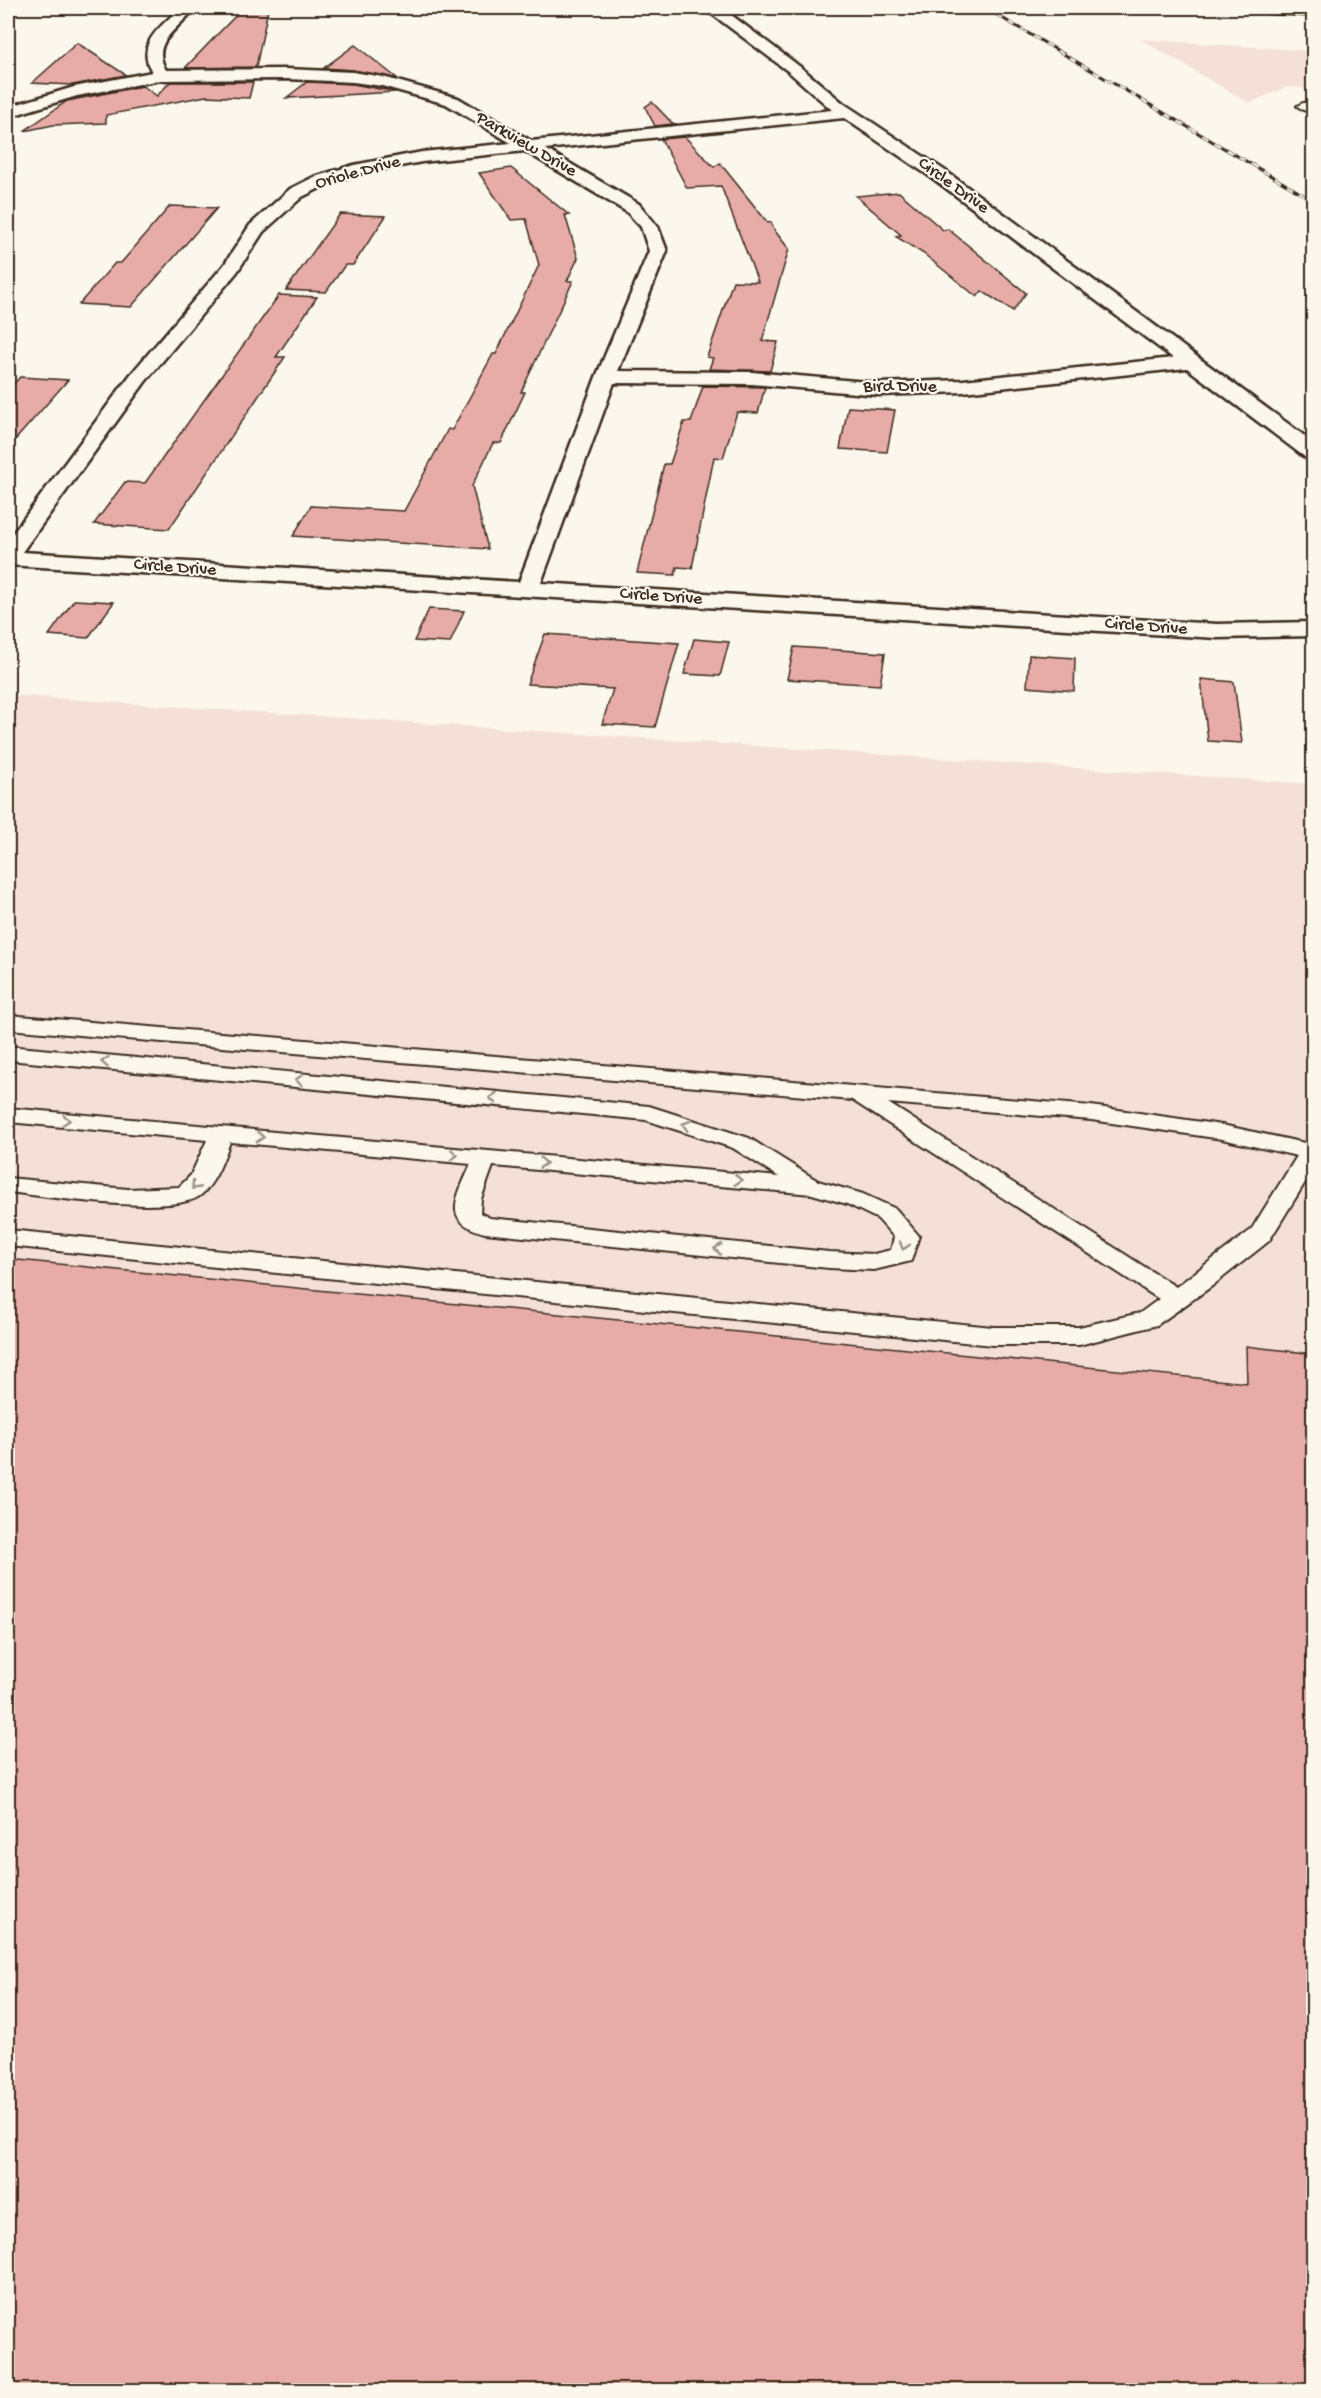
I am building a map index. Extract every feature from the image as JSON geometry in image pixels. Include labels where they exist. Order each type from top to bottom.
[{"type":"street","points":[[161,75],[154,63],[152,50],[160,36],[188,8]]},
{"type":"street","name":"Circle Drive","points":[[706,8],[717,11],[794,69],[847,113],[941,176],[1314,453]]},
{"type":"street","name":"Parkview Drive","points":[[9,110],[74,92],[161,75],[286,74],[353,77],[383,82],[452,101],[633,208],[647,220],[654,232],[658,251],[606,377],[528,588]]},
{"type":"street","name":"Oriole Drive","points":[[8,556],[138,378],[231,268],[256,229],[296,193],[320,181],[385,164],[452,154],[847,113]]},
{"type":"street","name":"Bird Drive","points":[[606,377],[752,378],[879,389],[963,386],[1192,362]]},
{"type":"street","name":"Circle Drive","points":[[8,556],[1217,631],[1314,629]]},
{"type":"lane","points":[[1268,10],[1314,12]]},
{"type":"lane","points":[[1314,106],[1303,106],[1314,113]]},
{"type":"lane","points":[[8,1022],[1091,1113],[1222,1132],[1313,1152],[1260,1235],[1148,1319],[1079,1336],[993,1336],[8,1239]]},
{"type":"lane","points":[[8,1053],[649,1113],[741,1143],[813,1187]]},
{"type":"lane","points":[[858,1094],[1176,1299]]},
{"type":"lane","points":[[8,1115],[485,1157],[813,1187],[855,1198],[887,1214],[908,1236],[902,1255],[874,1262],[829,1260],[485,1225],[468,1216],[470,1199],[485,1157]]},
{"type":"lane","points":[[8,1185],[144,1197],[168,1198],[189,1193],[201,1179],[221,1134]]},
{"type":"shaded area","points":[[1140,39],[1313,51],[1313,89],[1287,87],[1249,103]]},
{"type":"shaded area","points":[[8,695],[1313,784],[1313,2390],[8,2390]]},
{"type":"building","points":[[242,9],[268,10],[256,67],[185,68]]},
{"type":"building","points":[[77,43],[126,75],[73,85],[32,83]]},
{"type":"building","points":[[355,45],[398,79],[353,70],[324,68]]},
{"type":"building","points":[[170,82],[253,82],[249,98],[206,96],[106,115],[106,123],[53,125],[24,131],[67,101],[143,86],[157,96]]},
{"type":"building","points":[[307,82],[353,84],[396,92],[286,98]]},
{"type":"building","points":[[652,102],[673,124],[655,126],[645,107]]},
{"type":"building","points":[[685,137],[714,167],[720,163],[768,223],[771,222],[789,249],[762,341],[778,342],[770,371],[709,369],[713,358],[707,357],[733,281],[758,282],[721,186],[687,188],[661,139]]},
{"type":"building","points":[[511,168],[569,215],[565,215],[578,258],[567,281],[573,281],[521,392],[525,392],[501,443],[493,443],[472,486],[488,549],[293,536],[311,506],[404,511],[448,429],[452,430],[493,354],[496,354],[539,265],[526,219],[511,220],[479,173]]},
{"type":"building","points":[[899,192],[943,230],[948,229],[1026,293],[1013,311],[982,291],[977,297],[924,254],[895,236],[901,235],[856,196]]},
{"type":"building","points":[[170,206],[217,208],[131,307],[79,304],[115,263],[121,263]]},
{"type":"building","points":[[340,214],[386,216],[353,265],[345,265],[326,292],[286,290]]},
{"type":"building","points":[[279,295],[317,297],[276,357],[285,357],[169,529],[94,524],[125,482],[145,483]]},
{"type":"building","points":[[20,377],[68,380],[8,448],[8,390]]},
{"type":"building","points":[[703,386],[765,387],[758,413],[737,412],[723,458],[714,457],[692,568],[677,567],[675,575],[637,573],[664,464],[670,464],[684,422],[691,422]]},
{"type":"building","points":[[848,407],[895,410],[887,452],[840,449]]},
{"type":"building","points":[[74,600],[114,602],[88,638],[49,635]]},
{"type":"building","points":[[429,609],[464,611],[450,643],[414,641]]},
{"type":"building","points":[[545,634],[679,643],[655,727],[602,724],[613,689],[527,684]]},
{"type":"building","points":[[694,639],[729,642],[720,676],[684,674]]},
{"type":"building","points":[[794,647],[885,653],[880,685],[787,679]]},
{"type":"building","points":[[1029,655],[1075,658],[1074,691],[1027,687]]},
{"type":"building","points":[[1201,679],[1234,682],[1242,743],[1208,741]]},
{"type":"building","points":[[8,1259],[1247,1383],[1246,1346],[1314,1354],[1314,2391],[8,2391]]},
{"type":"railway","points":[[985,8],[1314,201]]}]
